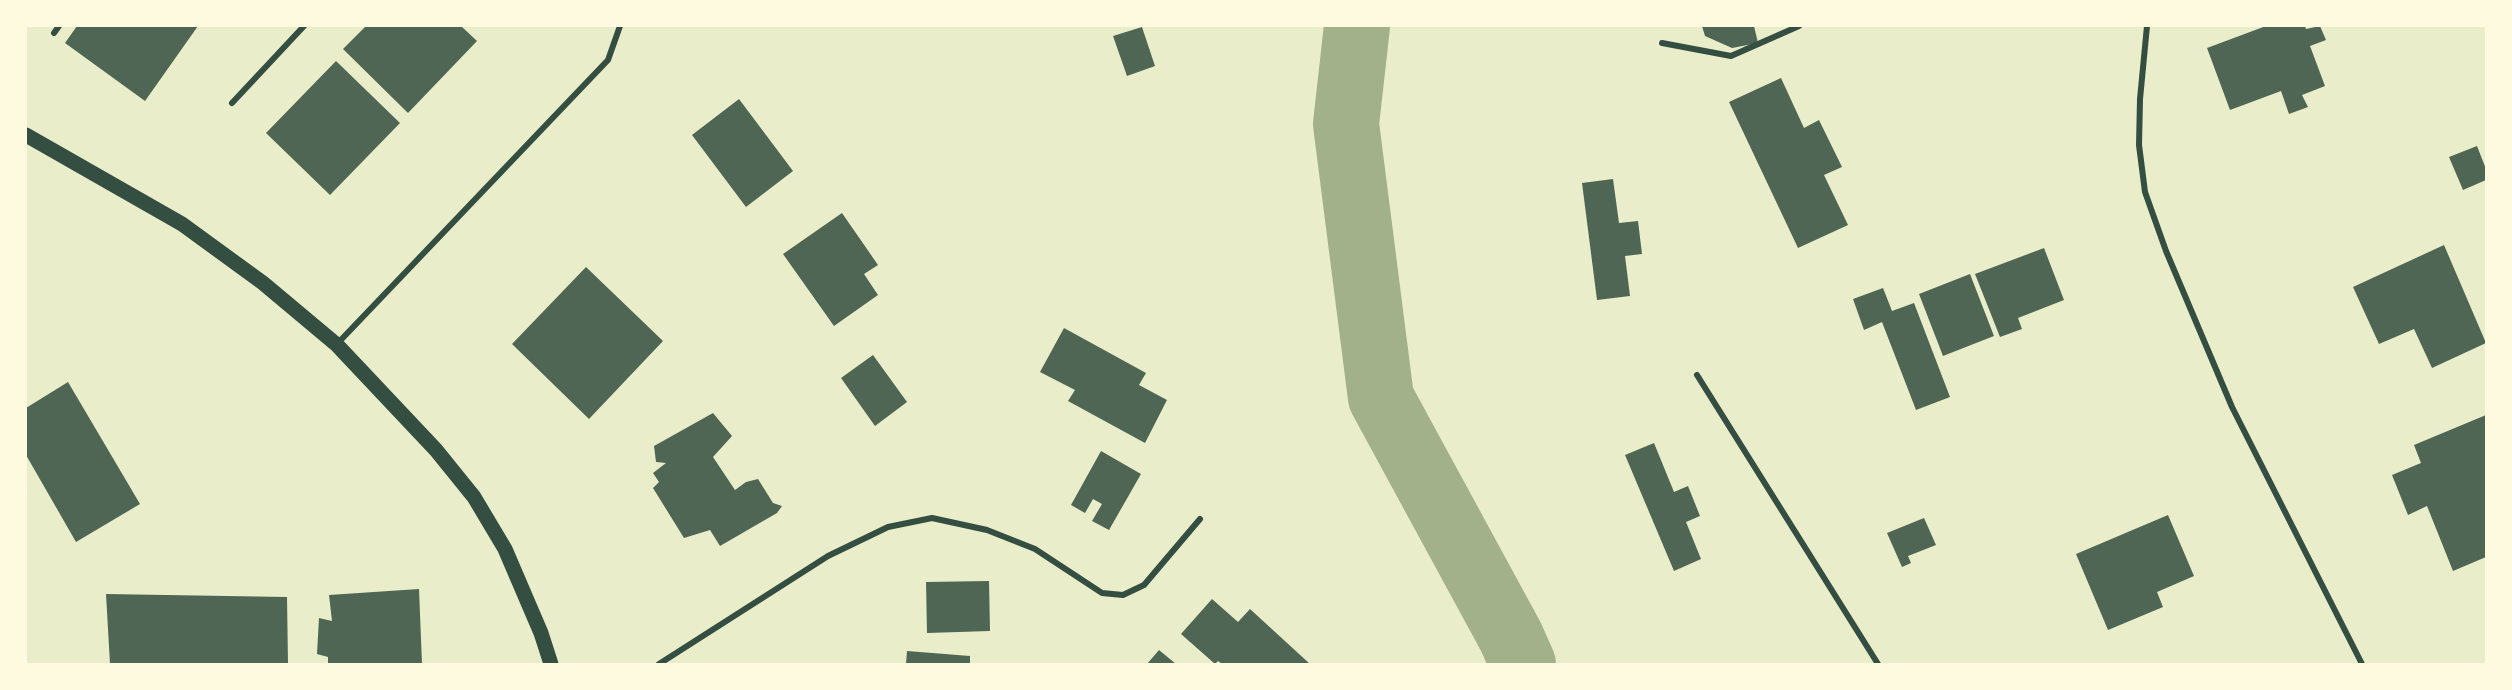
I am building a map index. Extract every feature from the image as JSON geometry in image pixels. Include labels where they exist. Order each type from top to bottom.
[{"type":"main road","points":[[26,135],[182,224],[263,283],[337,345],[436,450],[474,497],[505,549],[541,633],[551,664]]},
{"type":"street","points":[[54,33],[59,26]]},
{"type":"street","points":[[232,103],[304,26]]},
{"type":"street","points":[[337,345],[608,60],[620,26]]},
{"type":"street","points":[[1662,43],[1731,56],[1799,26]]},
{"type":"street","points":[[2147,26],[2140,99],[2139,145],[2145,192],[2166,251],[2232,407],[2362,664]]},
{"type":"street","points":[[1697,375],[1878,664]]},
{"type":"street","points":[[659,664],[828,556],[888,527],[932,518],[987,530],[1035,549],[1102,593],[1123,595],[1144,585],[1200,519]]},
{"type":"building","points":[[77,26],[198,26],[145,101],[65,43]]},
{"type":"building","points":[[366,26],[461,26],[477,41],[408,113],[343,49]]},
{"type":"building","points":[[1702,26],[1754,26],[1758,43],[1732,48],[1705,36]]},
{"type":"building","points":[[2266,26],[2305,26],[2306,29],[2320,26],[2326,40],[2310,46],[2325,86],[2302,95],[2308,107],[2289,114],[2281,91],[2230,110],[2207,48]]},
{"type":"building","points":[[1142,27],[1155,66],[1127,76],[1113,36]]},
{"type":"building","points":[[336,61],[400,123],[330,195],[266,133]]},
{"type":"building","points":[[1781,78],[1804,128],[1819,120],[1842,167],[1824,175],[1848,225],[1798,248],[1729,102]]},
{"type":"building","points":[[739,99],[793,171],[746,207],[692,135]]},
{"type":"building","points":[[2477,146],[2486,169],[2486,180],[2463,190],[2449,157]]},
{"type":"building","points":[[1613,179],[1619,223],[1638,221],[1642,254],[1625,256],[1630,296],[1597,300],[1582,183]]},
{"type":"building","points":[[842,213],[878,265],[864,274],[878,295],[834,326],[783,254]]},
{"type":"building","points":[[2444,245],[2486,343],[2432,368],[2414,329],[2379,344],[2353,287]]},
{"type":"building","points":[[2044,248],[2064,300],[2018,318],[2022,329],[2000,337],[1975,274]]},
{"type":"building","points":[[586,267],[663,341],[589,419],[512,344]]},
{"type":"building","points":[[1970,274],[1994,336],[1943,356],[1919,294]]},
{"type":"building","points":[[1883,288],[1892,311],[1914,303],[1950,397],[1916,410],[1882,322],[1864,330],[1853,299]]},
{"type":"building","points":[[1064,328],[1146,373],[1139,385],[1167,400],[1145,443],[1068,401],[1075,390],[1040,372]]},
{"type":"building","points":[[873,355],[907,402],[875,426],[841,378]]},
{"type":"building","points":[[68,382],[140,504],[76,542],[26,455],[26,408]]},
{"type":"building","points":[[713,413],[732,436],[713,457],[735,490],[746,482],[758,479],[773,503],[782,506],[777,513],[720,546],[710,530],[684,538],[653,488],[659,482],[653,473],[666,463],[656,462],[654,446]]},
{"type":"building","points":[[2486,415],[2486,557],[2453,571],[2427,506],[2408,515],[2392,475],[2421,463],[2414,445]]},
{"type":"building","points":[[1654,443],[1674,492],[1688,486],[1700,516],[1686,522],[1701,559],[1674,571],[1625,455]]},
{"type":"building","points":[[1101,451],[1141,474],[1109,530],[1092,521],[1102,504],[1093,499],[1085,513],[1071,505]]},
{"type":"building","points":[[2168,515],[2194,576],[2157,592],[2163,607],[2108,630],[2076,554]]},
{"type":"building","points":[[1924,518],[1936,545],[1908,556],[1911,563],[1902,567],[1887,533]]},
{"type":"building","points":[[989,581],[990,631],[927,633],[926,582]]},
{"type":"building","points":[[419,589],[422,664],[328,664],[328,657],[317,654],[319,618],[332,621],[329,595]]},
{"type":"building","points":[[106,594],[287,597],[288,664],[110,664]]},
{"type":"building","points":[[1212,599],[1238,622],[1250,609],[1310,664],[1222,664],[1218,661],[1215,664],[1181,634]]},
{"type":"building","points":[[1159,650],[1176,664],[1147,664]]},
{"type":"building","points":[[907,651],[970,656],[970,664],[906,664]]},
{"type":"waterway","points":[[1357,26],[1346,124],[1381,398],[1511,637],[1523,664]]}]
